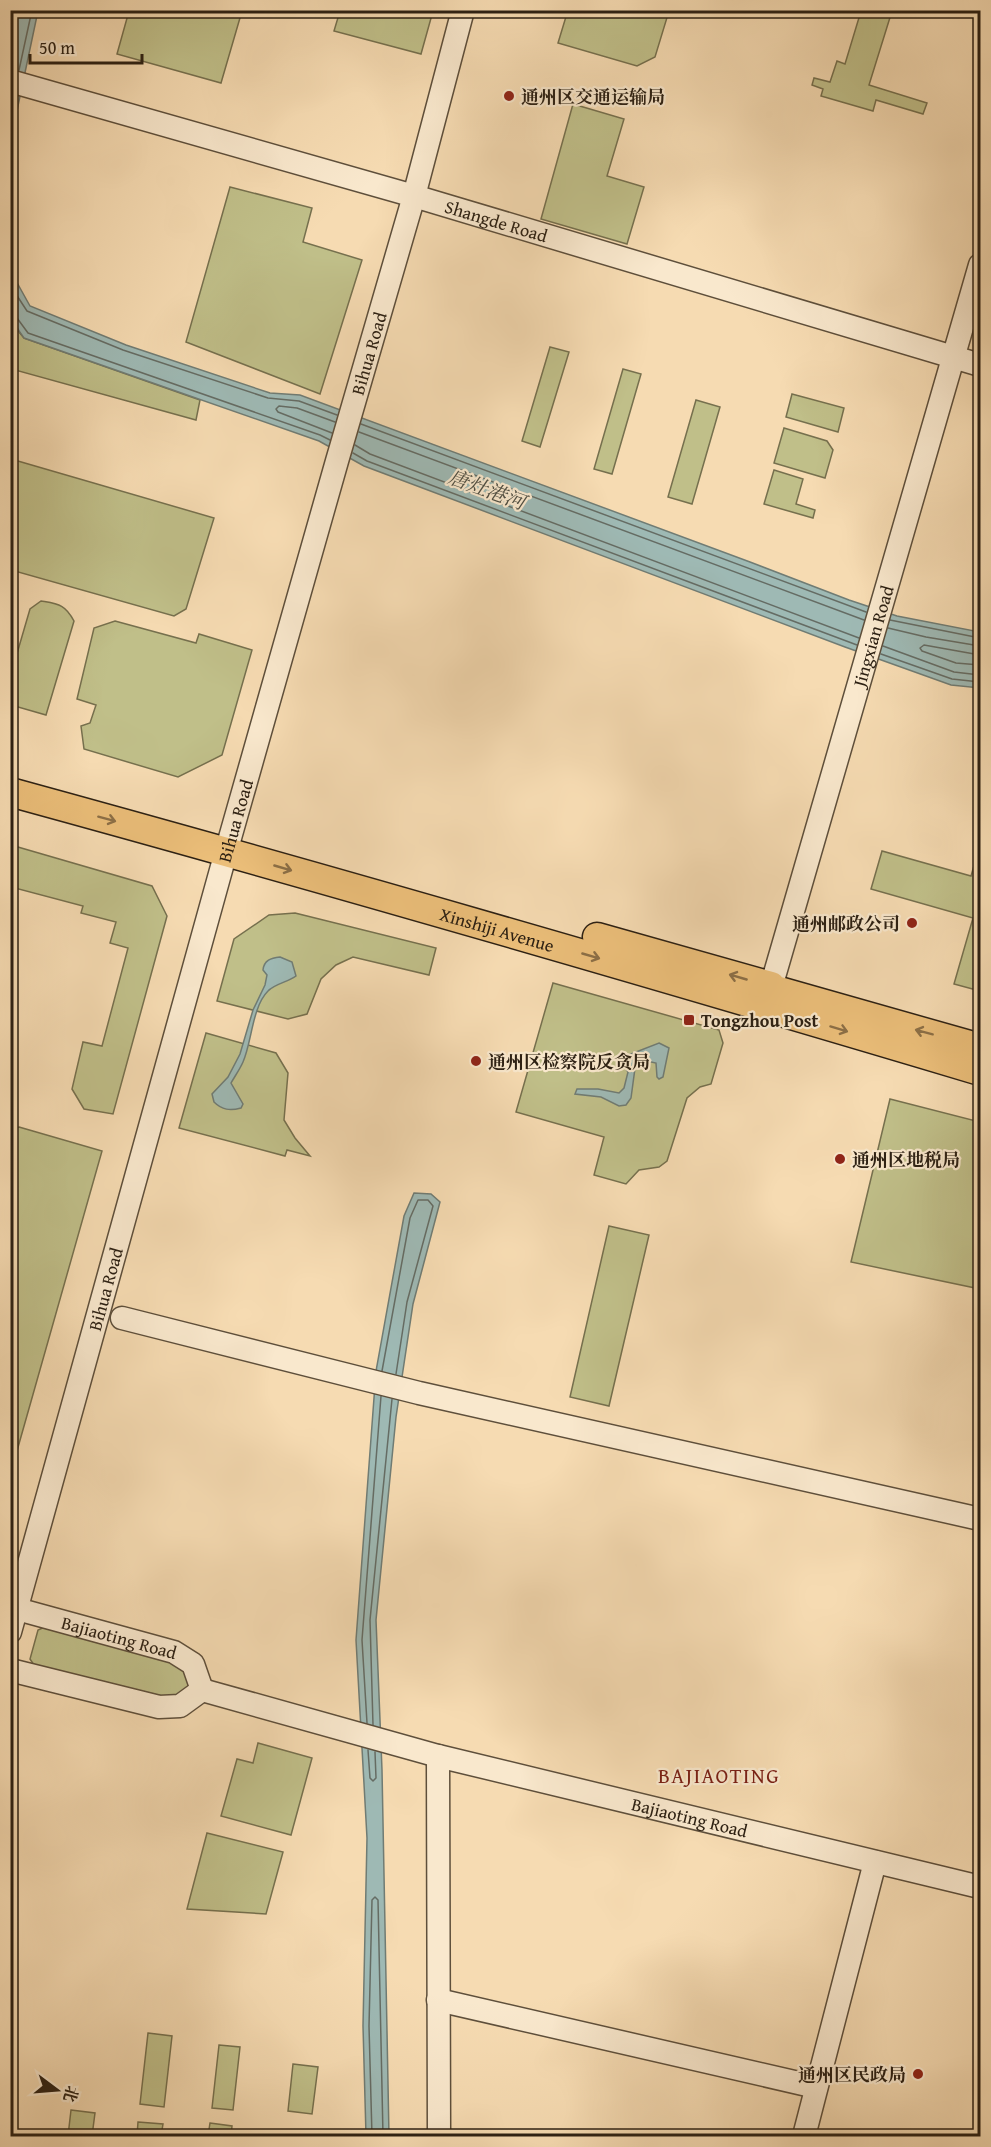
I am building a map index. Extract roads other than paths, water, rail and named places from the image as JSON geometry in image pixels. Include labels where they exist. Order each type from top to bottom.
[{"type":"main road","name":"Xinshiji Avenue","points":[[10,773],[229,842]]},
{"type":"main road","name":"Xinshiji Avenue","points":[[10,792],[416,886],[768,997],[981,1071]]},
{"type":"main road","name":"Xinshiji Avenue","points":[[768,997],[772,989],[981,1048]]},
{"type":"street","name":"Bihua Road","points":[[10,1632],[229,842],[414,196],[463,10]]},
{"type":"street","name":"Shangde Road","points":[[19,83],[414,196],[981,365]]},
{"type":"street","name":"Jingxian Road","points":[[768,997],[981,265]]},
{"type":"street","points":[[122,1318],[375,1383],[981,1519]]},
{"type":"street","name":"Bajiaoting Road","points":[[17,1609],[174,1652],[193,1664],[202,1690],[438,1756],[981,1887]]},
{"type":"street","points":[[10,1670],[159,1707],[180,1706],[202,1690]]},
{"type":"street","points":[[438,1756],[438,2136]]},
{"type":"street","points":[[804,2136],[875,1862]]},
{"type":"street","points":[[438,2000],[816,2087]]},
{"type":"water","points":[[11,11],[38,11],[11,139]]},
{"type":"water","name":"唐灶港河","points":[[10,270],[30,306],[126,345],[270,393],[300,395],[849,600],[897,616],[980,632],[980,688],[951,685],[845,647],[364,466],[319,441],[24,338],[11,313]]},
{"type":"water","points":[[280,957],[292,962],[296,976],[271,989],[263,998],[255,1015],[243,1062],[231,1083],[243,1104],[237,1109],[223,1108],[214,1102],[212,1094],[228,1077],[240,1054],[253,1010],[265,985],[267,975],[263,970],[265,964],[271,959]]},
{"type":"water","points":[[659,1043],[669,1048],[663,1077],[659,1079],[657,1077],[656,1063],[636,1061],[631,1098],[626,1105],[619,1106],[601,1097],[575,1094],[577,1089],[598,1089],[619,1093],[624,1088],[628,1072],[623,1065],[623,1057]]},
{"type":"water","points":[[414,1193],[431,1194],[440,1202],[413,1304],[396,1417],[376,1620],[382,1770],[389,2136],[366,2136],[363,2026],[367,1838],[356,1640],[376,1371],[404,1216]]},
{"type":"place","name":"通州区交通运输局","points":[[509,96]]},
{"type":"place","name":"通州邮政公司","points":[[912,923]]},
{"type":"place","name":"Tongzhou Post","points":[[689,1020]]},
{"type":"place","name":"通州区检察院反贪局","points":[[476,1061]]},
{"type":"place","name":"通州区地税局","points":[[840,1159]]},
{"type":"place","name":"通州区民政局","points":[[918,2074]]},
{"type":"district","name":"BAJIAOTING","points":[[719,1775]]}]
